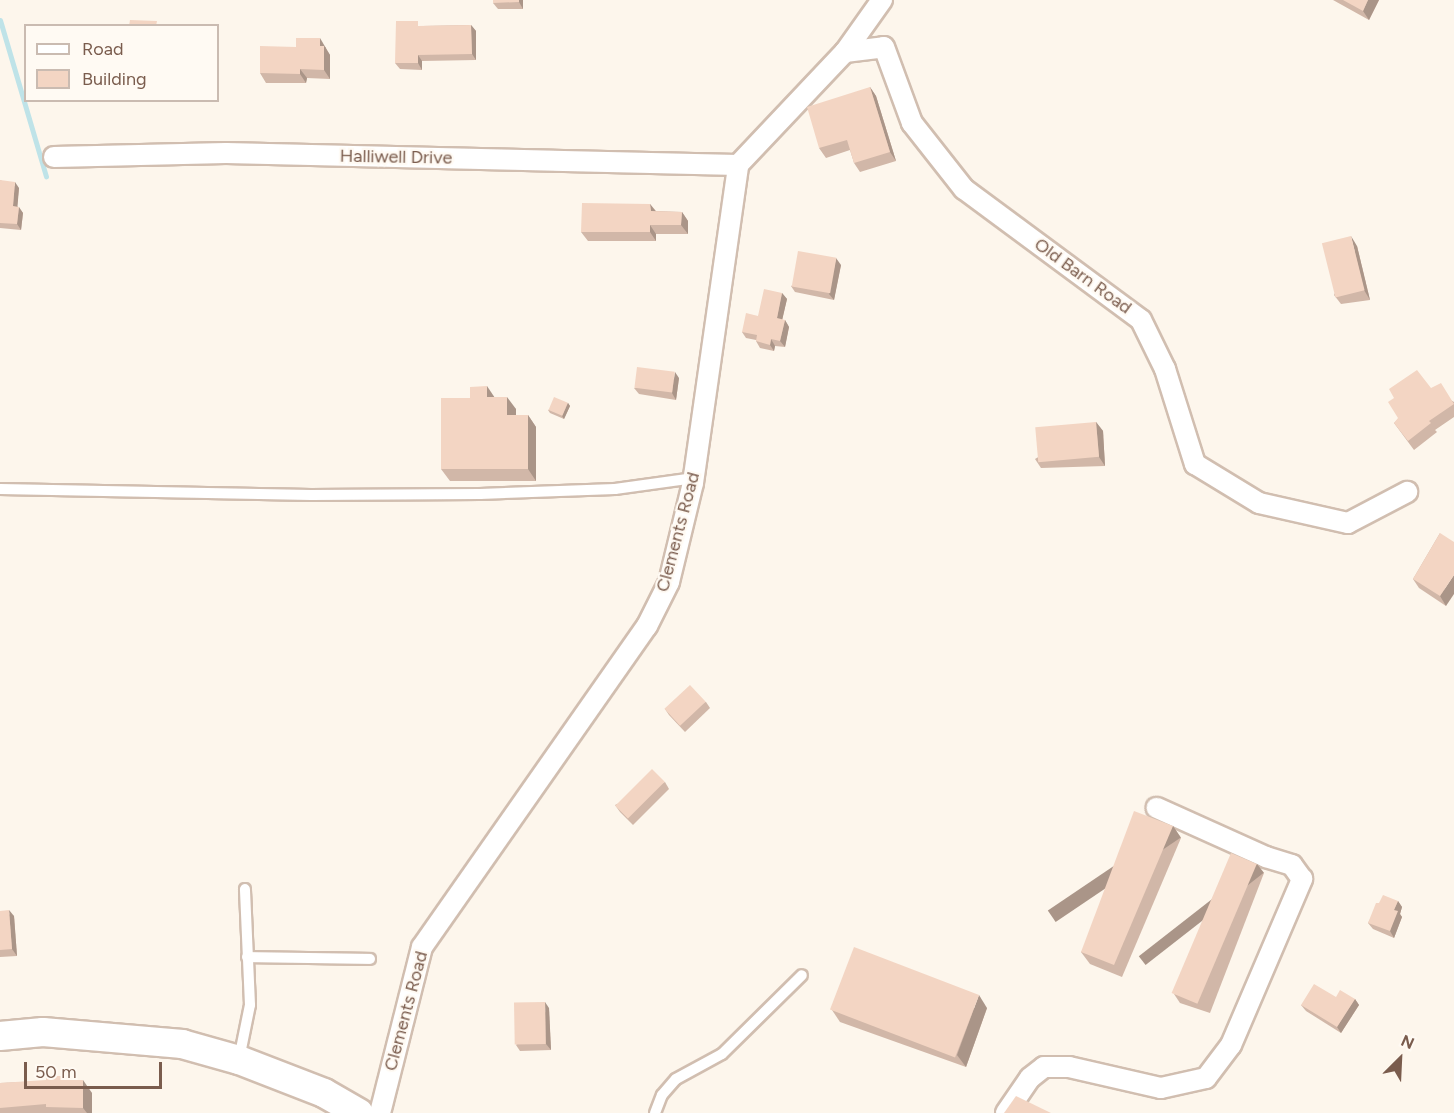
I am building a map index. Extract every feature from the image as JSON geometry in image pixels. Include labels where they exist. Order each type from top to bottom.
[{"type":"main road","points":[[0,1036],[43,1032],[120,1036],[182,1044],[239,1060],[324,1094],[359,1113]]},
{"type":"street","points":[[738,165],[845,52],[882,0]]},
{"type":"street","name":"Old Barn Road","points":[[845,52],[884,47],[912,123],[964,189],[1142,320],[1165,369],[1195,464],[1259,503],[1348,523],[1407,492]]},
{"type":"street","name":"Halliwell Drive","points":[[54,156],[226,153],[738,165]]},
{"type":"street","name":"Clements Road","points":[[380,1113],[422,947],[647,626],[669,582],[694,478],[738,165]]},
{"type":"street","points":[[1006,1113],[1030,1078],[1044,1067],[1069,1067],[1161,1088],[1206,1078],[1231,1045],[1302,879],[1292,865],[1266,857],[1157,808]]},
{"type":"lane","points":[[0,489],[311,495],[480,494],[615,489],[694,478]]},
{"type":"lane","points":[[239,1060],[250,1005],[244,889]]},
{"type":"lane","points":[[247,957],[370,959]]},
{"type":"lane","points":[[655,1113],[662,1095],[676,1079],[722,1054],[802,975]]},
{"type":"building","points":[[493,0],[519,0],[519,2],[493,3]]},
{"type":"building","points":[[1343,0],[1368,0],[1363,11]]},
{"type":"building","points":[[130,20],[157,21],[156,24],[129,24]]},
{"type":"building","points":[[396,21],[418,21],[418,26],[471,25],[472,54],[418,55],[418,63],[395,63]]},
{"type":"building","points":[[296,38],[320,38],[320,46],[324,46],[324,70],[300,69],[300,74],[260,73],[260,46],[296,47]]},
{"type":"building","points":[[870,87],[890,152],[854,163],[847,140],[819,148],[807,107]]},
{"type":"building","points":[[0,180],[15,182],[13,206],[19,207],[17,224],[0,223]]},
{"type":"building","points":[[582,203],[650,204],[651,211],[682,212],[681,225],[650,225],[650,232],[581,232]]},
{"type":"building","points":[[1351,236],[1365,290],[1335,298],[1322,243]]},
{"type":"building","points":[[798,251],[836,258],[830,293],[792,286]]},
{"type":"building","points":[[764,289],[782,293],[777,318],[785,320],[780,341],[771,339],[770,345],[756,341],[757,335],[742,332],[746,313],[758,316]]},
{"type":"building","points":[[637,367],[675,372],[672,392],[634,388]]},
{"type":"building","points":[[1417,370],[1431,388],[1441,383],[1454,404],[1429,421],[1431,423],[1408,441],[1394,423],[1398,418],[1388,402],[1394,398],[1389,389]]},
{"type":"building","points":[[487,386],[487,397],[507,397],[507,415],[528,415],[528,469],[441,469],[441,398],[470,398],[470,387]]},
{"type":"building","points":[[554,397],[568,403],[562,416],[549,410]]},
{"type":"building","points":[[1096,422],[1099,457],[1038,462],[1035,427]]},
{"type":"building","points":[[1440,533],[1454,542],[1454,575],[1440,596],[1413,579]]},
{"type":"building","points":[[690,685],[706,702],[680,726],[664,709]]},
{"type":"building","points":[[652,769],[665,782],[628,818],[615,806]]},
{"type":"building","points":[[1134,811],[1173,826],[1114,965],[1081,952]]},
{"type":"building","points":[[1231,853],[1257,864],[1197,1004],[1172,993]]},
{"type":"building","points":[[1383,895],[1398,901],[1394,910],[1398,911],[1390,931],[1368,923],[1376,903],[1379,903]]},
{"type":"building","points":[[9,910],[12,949],[0,950],[0,911]]},
{"type":"building","points":[[854,947],[979,995],[955,1058],[830,1010]]},
{"type":"building","points":[[1314,984],[1336,997],[1340,990],[1355,999],[1337,1027],[1301,1005]]},
{"type":"building","points":[[545,1002],[546,1044],[515,1045],[514,1003]]},
{"type":"building","points":[[46,1076],[62,1076],[62,1080],[83,1080],[83,1108],[46,1107],[46,1104],[0,1108],[0,1083],[46,1080]]},
{"type":"building","points":[[1016,1096],[1051,1113],[1004,1113]]},
{"type":"waterway","points":[[0,20],[24,101]]},
{"type":"waterway","points":[[24,102],[46,176]]}]
